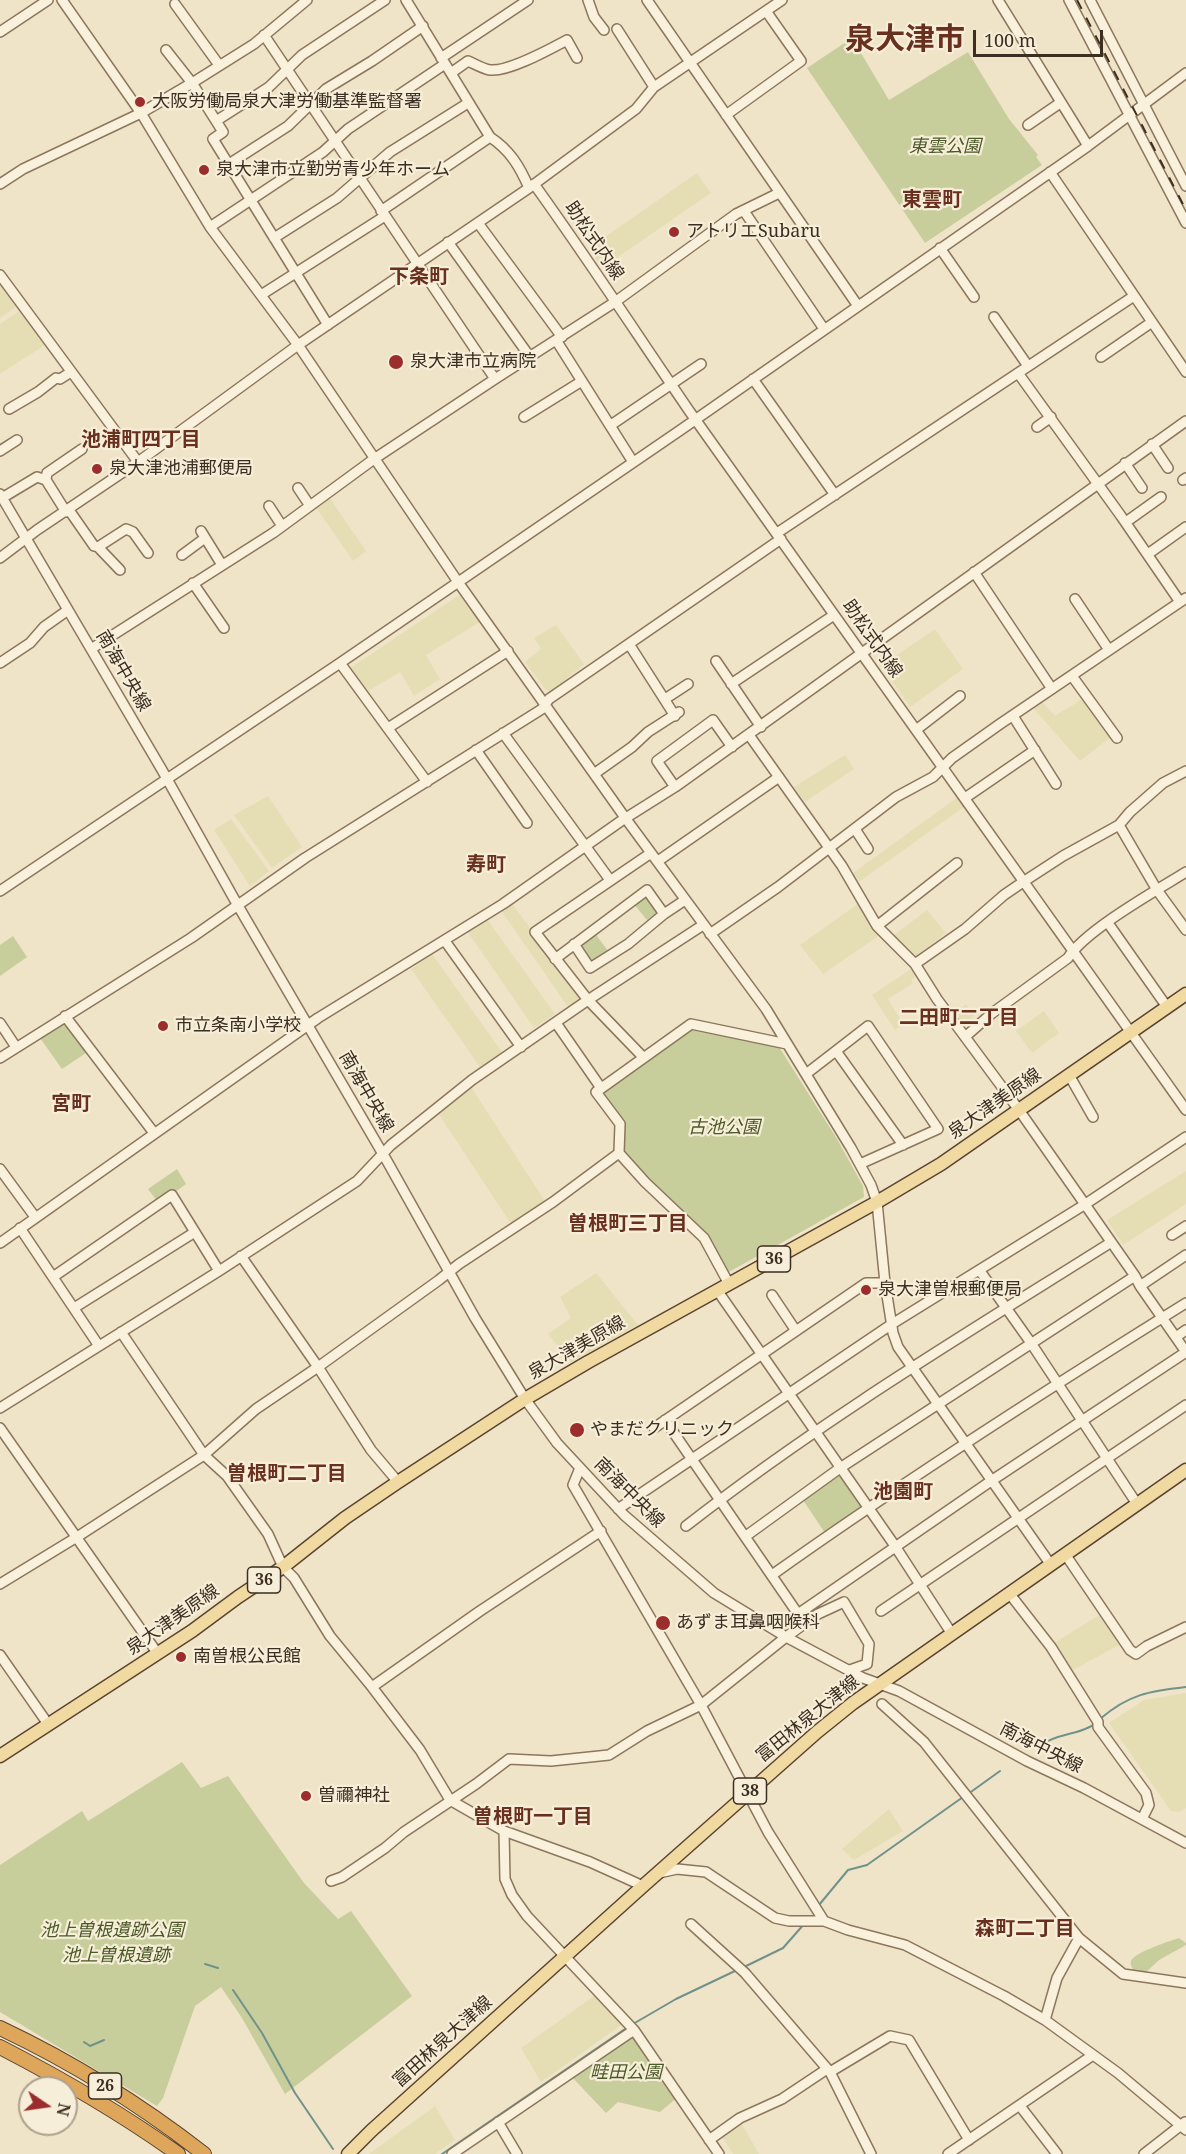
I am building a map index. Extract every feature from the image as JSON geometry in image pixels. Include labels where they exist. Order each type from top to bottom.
[{"type":"highway","name":"26","points":[[0,2028],[74,2066],[162,2122],[204,2154]]},
{"type":"highway","name":"26","points":[[0,2047],[100,2101],[178,2154]]},
{"type":"main road","name":"泉大津美原線","points":[[0,1756],[158,1654],[283,1568],[345,1518],[525,1399],[941,1164],[1186,994]]},
{"type":"main road","name":"富田林泉大津線","points":[[348,2154],[565,1955],[817,1732],[879,1685],[1186,1470]]},
{"type":"street","points":[[0,32],[48,0]]},
{"type":"street","points":[[62,0],[141,113],[210,227],[298,345],[458,582],[594,774],[766,1009],[871,1185],[877,1202],[885,1283],[893,1333],[898,1347],[1051,1565]]},
{"type":"street","points":[[0,184],[33,164],[86,141],[141,113],[254,44],[307,0]]},
{"type":"street","points":[[216,121],[269,87],[302,55],[385,0]]},
{"type":"street","name":"助松式内線","points":[[406,0],[490,137],[505,146],[532,186],[586,255],[671,385],[1186,1110]]},
{"type":"street","points":[[210,227],[323,152],[348,129],[446,65],[528,0]]},
{"type":"street","points":[[588,0],[594,17],[604,30]]},
{"type":"street","points":[[647,0],[858,306]]},
{"type":"street","points":[[0,558],[138,462],[298,345],[532,186],[636,109],[654,87],[781,0]]},
{"type":"street","points":[[998,0],[1088,146]]},
{"type":"street","points":[[1069,0],[1186,223]]},
{"type":"street","points":[[1090,0],[1186,186]]},
{"type":"street","points":[[175,4],[219,65]]},
{"type":"street","points":[[726,116],[801,61],[766,11]]},
{"type":"street","points":[[229,164],[288,126],[326,89],[423,26]]},
{"type":"street","points":[[617,29],[654,87]]},
{"type":"street","points":[[264,35],[289,69],[383,214],[495,379]]},
{"type":"street","points":[[446,65],[468,61],[491,70],[503,68],[528,60],[567,40],[577,58]]},
{"type":"street","points":[[166,50],[192,82],[223,132],[213,139],[328,325]]},
{"type":"street","points":[[0,891],[340,663],[697,419],[1145,106],[1186,73]]},
{"type":"street","points":[[274,238],[337,198],[390,152],[468,103]]},
{"type":"street","points":[[1028,125],[1060,103]]},
{"type":"street","points":[[261,295],[383,214],[490,137]]},
{"type":"street","points":[[1050,172],[1185,367]]},
{"type":"street","points":[[91,649],[282,526],[375,459],[615,302],[744,210],[779,193]]},
{"type":"street","points":[[744,210],[825,329]]},
{"type":"street","points":[[478,223],[559,339],[582,381],[633,462]]},
{"type":"street","points":[[448,242],[530,357]]},
{"type":"street","points":[[940,248],[974,297]]},
{"type":"street","points":[[0,275],[138,462]]},
{"type":"street","points":[[0,1058],[191,938],[305,858],[542,709],[549,699],[835,495],[1134,296]]},
{"type":"street","points":[[994,317],[1028,366]]},
{"type":"street","points":[[1101,357],[1152,322]]},
{"type":"street","points":[[611,425],[701,364]]},
{"type":"street","points":[[9,409],[56,378],[60,379],[71,372]]},
{"type":"street","points":[[710,934],[896,797],[933,777],[952,758],[1183,600],[1018,373]]},
{"type":"street","points":[[753,379],[835,495]]},
{"type":"street","points":[[524,417],[582,381]]},
{"type":"street","points":[[1037,427],[1051,417]]},
{"type":"street","points":[[0,1243],[154,1132],[308,1026],[503,904],[585,846],[675,787],[1096,483],[1186,421]]},
{"type":"street","points":[[0,451],[16,440]]},
{"type":"street","points":[[1152,444],[1168,468]]},
{"type":"street","points":[[46,480],[47,473],[82,449]]},
{"type":"street","points":[[1125,463],[1142,488]]},
{"type":"street","points":[[1,496],[37,477],[46,480],[94,546],[98,547],[120,570]]},
{"type":"street","points":[[298,488],[310,506]]},
{"type":"street","name":"南海中央線","points":[[1,496],[167,778],[449,1272],[525,1399],[557,1443],[618,1509],[714,1593],[786,1637],[879,1685],[899,1691],[1186,1843]]},
{"type":"street","points":[[1126,522],[1161,497]]},
{"type":"street","points":[[269,506],[282,526]]},
{"type":"street","points":[[1148,554],[1186,527]]},
{"type":"street","points":[[98,547],[126,530],[132,532],[148,553]]},
{"type":"street","points":[[182,555],[203,535],[222,565]]},
{"type":"street","points":[[974,572],[1052,689]]},
{"type":"street","points":[[193,583],[224,628]]},
{"type":"street","points":[[1075,599],[1109,650]]},
{"type":"street","points":[[0,663],[30,643],[44,627],[68,610]]},
{"type":"street","points":[[731,684],[834,615]]},
{"type":"street","points":[[594,774],[632,747],[648,732],[677,714],[629,644]]},
{"type":"street","points":[[388,728],[508,651]]},
{"type":"street","points":[[716,661],[761,727]]},
{"type":"street","points":[[340,663],[428,782]]},
{"type":"street","points":[[1072,676],[1116,738]]},
{"type":"street","points":[[665,699],[688,684]]},
{"type":"street","points":[[916,730],[960,696]]},
{"type":"street","points":[[1013,716],[1056,784]]},
{"type":"street","points":[[675,787],[657,760],[713,720],[732,747]]},
{"type":"street","points":[[503,733],[610,880]]},
{"type":"street","points":[[665,1420],[798,1614],[991,1480],[1186,1352],[1140,1286],[1135,1275],[1110,1243],[915,964],[877,926],[829,848],[749,735]]},
{"type":"street","points":[[476,750],[527,823]]},
{"type":"street","points":[[964,798],[1035,750]]},
{"type":"street","points":[[915,964],[965,929],[1004,895],[1023,882],[1063,856],[1119,825],[1130,812],[1163,783],[1186,771]]},
{"type":"street","points":[[658,861],[779,777]]},
{"type":"street","points":[[1119,825],[1157,890],[1186,930]]},
{"type":"street","points":[[855,829],[868,849]]},
{"type":"street","points":[[643,1057],[588,1000],[535,932],[651,853]]},
{"type":"street","points":[[877,926],[957,863]]},
{"type":"street","points":[[965,1037],[991,1014],[1068,958],[1072,951],[1108,922],[1186,872]]},
{"type":"street","points":[[555,958],[647,890],[664,914]]},
{"type":"street","points":[[574,945],[590,968],[628,944],[664,914],[686,900]]},
{"type":"street","points":[[1108,922],[1167,1007]]},
{"type":"street","points":[[0,1408],[219,1271],[357,1181],[382,1153],[472,1080],[703,925]]},
{"type":"street","points":[[445,940],[521,1047]]},
{"type":"street","points":[[65,1016],[154,1132]]},
{"type":"street","points":[[0,1023],[16,1047]]},
{"type":"street","points":[[556,1023],[601,1088]]},
{"type":"street","points":[[729,1284],[704,1238],[645,1182],[619,1153],[620,1124],[596,1092],[691,1024],[787,1044]]},
{"type":"street","points":[[806,1074],[868,1026],[938,1129],[860,1164]]},
{"type":"street","points":[[836,1051],[903,1145]]},
{"type":"street","points":[[1069,1075],[1093,1117]]},
{"type":"street","points":[[618,1509],[892,1324],[1084,1205],[1186,1137]]},
{"type":"street","points":[[0,1584],[204,1455],[255,1409],[318,1367],[449,1272],[553,1202],[619,1153]]},
{"type":"street","points":[[0,1169],[35,1217]]},
{"type":"street","points":[[53,1277],[172,1195],[219,1271]]},
{"type":"street","points":[[1172,1235],[1186,1226]]},
{"type":"street","points":[[20,1228],[99,1346]]},
{"type":"street","points":[[74,1308],[195,1232]]},
{"type":"street","points":[[686,1526],[815,1432],[913,1367],[1110,1243]]},
{"type":"street","points":[[1140,1286],[1186,1255]]},
{"type":"street","points":[[242,1256],[318,1367],[371,1450],[398,1482]]},
{"type":"street","points":[[980,1270],[1137,1504]]},
{"type":"street","points":[[746,1536],[840,1468],[1135,1275]]},
{"type":"street","points":[[654,1428],[866,1283],[885,1283]]},
{"type":"street","points":[[717,1290],[895,1546],[951,1634]]},
{"type":"street","points":[[771,1295],[796,1331]]},
{"type":"street","points":[[772,1575],[964,1443],[1186,1303]]},
{"type":"street","points":[[1176,1337],[1186,1330]]},
{"type":"street","points":[[121,1332],[204,1455],[227,1476],[268,1534],[283,1568],[294,1578],[342,1653],[372,1687],[420,1750],[450,1800],[504,1831],[590,1862],[643,1886]]},
{"type":"street","points":[[881,1611],[1186,1405]]},
{"type":"street","points":[[0,1428],[158,1654]]},
{"type":"street","points":[[580,1468],[573,1485],[701,1706],[749,1792],[768,1832],[824,1921]]},
{"type":"street","points":[[372,1687],[480,1611],[601,1531]]},
{"type":"street","points":[[1065,1554],[1130,1650],[1136,1654],[1147,1646],[1186,1627]]},
{"type":"street","points":[[834,1589],[869,1644],[867,1664],[850,1670]]},
{"type":"street","points":[[1009,1593],[1051,1647],[1097,1720],[1098,1727],[1146,1793],[1149,1805],[1142,1820]]},
{"type":"street","points":[[331,1881],[342,1877],[385,1848],[404,1832],[509,1759],[551,1761],[609,1755],[647,1731],[701,1706],[786,1637],[818,1614],[844,1602]]},
{"type":"street","points":[[0,1655],[48,1724]]},
{"type":"street","points":[[882,1704],[924,1742],[1079,1938],[1124,1974],[1186,1983]]},
{"type":"street","points":[[504,1831],[505,1879],[512,1895],[527,1916],[634,2030],[719,2154]]},
{"type":"street","points":[[659,1873],[677,1869],[706,1872],[775,1918],[789,1921],[824,1921],[905,1946],[1004,1996],[1045,2020],[1184,2125],[1144,2154]]},
{"type":"street","points":[[691,1924],[745,1973],[829,2070],[871,2154]]},
{"type":"street","points":[[1045,2020],[1057,1978],[1079,1938]]},
{"type":"street","points":[[452,2154],[634,2030]]},
{"type":"street","points":[[710,2140],[740,2118],[782,2099],[890,2036],[909,2040],[969,2140]]},
{"type":"street","points":[[948,2154],[1093,2055]]},
{"type":"street","points":[[1020,2106],[1058,2154]]},
{"type":"street","points":[[498,2122],[517,2154]]},
{"type":"shaded area","points":[[697,173],[711,193],[602,268],[589,248]]},
{"type":"shaded area","points":[[0,284],[16,307],[0,318]]},
{"type":"shaded area","points":[[19,311],[45,345],[0,374],[0,324]]},
{"type":"shaded area","points":[[329,497],[366,551],[353,561],[315,506]]},
{"type":"shaded area","points":[[459,595],[480,622],[426,655],[440,679],[414,696],[400,672],[365,693],[349,669]]},
{"type":"shaded area","points":[[556,625],[584,664],[552,691],[546,690],[525,662],[541,649],[534,638]]},
{"type":"shaded area","points":[[935,629],[963,669],[910,707],[881,666]]},
{"type":"shaded area","points":[[1082,699],[1111,737],[1080,761],[1033,708],[1042,702],[1055,716]]},
{"type":"shaded area","points":[[845,755],[854,769],[805,802],[794,787]]},
{"type":"shaded area","points":[[268,796],[302,847],[272,868],[234,815]]},
{"type":"shaded area","points":[[958,797],[964,807],[859,882],[853,873]]},
{"type":"shaded area","points":[[231,819],[269,871],[250,886],[214,830]]},
{"type":"shaded area","points":[[510,901],[582,998],[568,1007],[500,909]]},
{"type":"shaded area","points":[[859,903],[880,935],[823,974],[800,945]]},
{"type":"shaded area","points":[[927,910],[946,933],[916,956],[894,935]]},
{"type":"shaded area","points":[[487,919],[555,1014],[534,1028],[467,931]]},
{"type":"shaded area","points":[[432,954],[502,1052],[480,1067],[411,969]]},
{"type":"shaded area","points":[[914,967],[919,975],[911,980],[913,983],[888,999],[903,1024],[895,1030],[872,995]]},
{"type":"shaded area","points":[[966,1004],[974,1015],[962,1028],[953,1014]]},
{"type":"shaded area","points":[[1044,1011],[1059,1033],[1032,1053],[1016,1031]]},
{"type":"shaded area","points":[[471,1087],[545,1201],[511,1224],[438,1113]]},
{"type":"shaded area","points":[[1186,1171],[1186,1204],[1123,1245],[1107,1220]]},
{"type":"shaded area","points":[[596,1273],[638,1325],[571,1362],[548,1334],[571,1318],[560,1297]]},
{"type":"shaded area","points":[[1101,1614],[1119,1638],[1116,1641],[1119,1645],[1073,1670],[1054,1643]]},
{"type":"shaded area","points":[[1186,1693],[1186,1808],[1179,1812],[1171,1811],[1109,1723],[1144,1700]]},
{"type":"shaded area","points":[[889,1809],[903,1831],[854,1860],[842,1849]]},
{"type":"shaded area","points":[[597,1994],[624,2023],[541,2082],[521,2048]]},
{"type":"shaded area","points":[[435,2106],[455,2140],[435,2154],[369,2154]]},
{"type":"shaded area","points":[[740,2121],[759,2154],[733,2154],[721,2135]]},
{"type":"green space","name":"東雲公園","points":[[852,38],[889,100],[968,52],[1009,119],[1038,155],[1036,157],[1042,165],[925,243],[807,68]]},
{"type":"green space","points":[[648,893],[660,912],[647,920],[633,903]]},
{"type":"green space","points":[[594,932],[608,951],[593,962],[578,943]]},
{"type":"green space","points":[[13,936],[27,957],[0,976],[0,945]]},
{"type":"green space","points":[[67,1022],[89,1051],[62,1069],[40,1038]]},
{"type":"green space","name":"古池公園","points":[[691,1030],[779,1047],[837,1139],[863,1186],[864,1197],[727,1273],[707,1236],[651,1183],[626,1154],[623,1147],[624,1124],[602,1094],[602,1091]]},
{"type":"green space","points":[[177,1169],[186,1184],[175,1192],[172,1189],[157,1201],[148,1189]]},
{"type":"green space","points":[[836,1475],[840,1475],[860,1504],[860,1508],[825,1533],[803,1500]]},
{"type":"green space","name":"池上曽根遺跡公園","points":[[182,1762],[201,1788],[228,1776],[304,1883],[338,1919],[351,1911],[412,1996],[285,2094],[242,2018],[221,1987],[195,2006],[163,2098],[157,2106],[0,2012],[0,1865],[82,1811],[88,1821]]},
{"type":"green space","points":[[1179,1938],[1186,1945],[1159,1960],[1144,1974],[1133,1970],[1131,1962],[1139,1954]]},
{"type":"green space","name":"畦田公園","points":[[626,2036],[639,2038],[679,2096],[660,2112],[618,2102],[606,2113],[569,2074]]},
{"type":"waterway","points":[[1100,1719],[1121,1704],[1140,1695],[1186,1687]]},
{"type":"waterway","points":[[1041,1745],[1096,1723]]},
{"type":"waterway","points":[[968,1794],[1000,1771]]},
{"type":"waterway","points":[[819,1905],[848,1870],[867,1865],[963,1797]]},
{"type":"waterway","points":[[742,1968],[783,1948],[805,1923]]},
{"type":"waterway","points":[[205,1964],[218,1968]]},
{"type":"waterway","points":[[633,2024],[676,1999],[737,1970]]},
{"type":"waterway","points":[[233,1990],[262,2033],[295,2093],[333,2149]]},
{"type":"waterway","points":[[442,2154],[628,2027]]},
{"type":"waterway","points":[[84,2042],[90,2046],[104,2040]]},
{"type":"railway","points":[[1077,0],[1186,210]]},
{"type":"place","name":"大阪労働局泉大津労働基準監督署","points":[[140,102]]},
{"type":"place","name":"泉大津市立勤労青少年ホーム","points":[[204,170]]},
{"type":"place","name":"アトリエSubaru","points":[[674,232]]},
{"type":"place","name":"泉大津市立病院","points":[[396,362]]},
{"type":"place","name":"泉大津池浦郵便局","points":[[97,469]]},
{"type":"place","name":"市立条南小学校","points":[[163,1026]]},
{"type":"place","name":"泉大津曽根郵便局","points":[[866,1290]]},
{"type":"place","name":"やまだクリニック","points":[[577,1430]]},
{"type":"place","name":"あずま耳鼻咽喉科","points":[[663,1623]]},
{"type":"place","name":"南曽根公民館","points":[[181,1657]]},
{"type":"place","name":"曽禰神社","points":[[306,1796]]},
{"type":"district","name":"泉大津市","points":[[905,40]]},
{"type":"district","name":"東雲町","points":[[932,200]]},
{"type":"district","name":"下条町","points":[[419,277]]},
{"type":"district","name":"池浦町四丁目","points":[[141,440]]},
{"type":"district","name":"寿町","points":[[486,865]]},
{"type":"district","name":"二田町二丁目","points":[[959,1018]]},
{"type":"district","name":"宮町","points":[[71,1104]]},
{"type":"district","name":"曽根町三丁目","points":[[628,1224]]},
{"type":"district","name":"曽根町二丁目","points":[[287,1474]]},
{"type":"district","name":"池園町","points":[[903,1492]]},
{"type":"district","name":"曽根町一丁目","points":[[533,1817]]},
{"type":"district","name":"森町二丁目","points":[[1025,1929]]},
{"type":"park label","name":"池上曽根遺跡","points":[[116,1956]]}]
